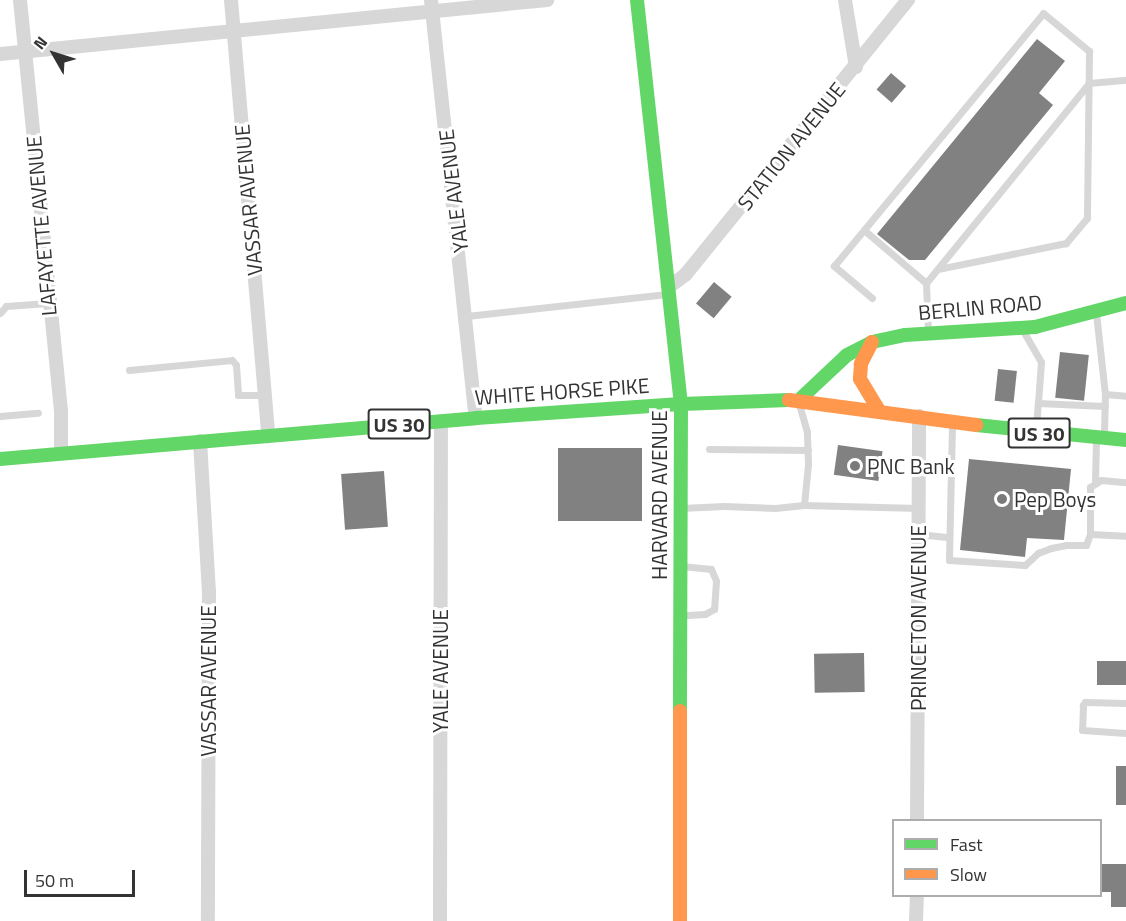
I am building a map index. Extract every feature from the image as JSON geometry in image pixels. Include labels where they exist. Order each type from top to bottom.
[{"type":"main road","name":"HARVARD AVENUE","points":[[637,0],[681,404],[680,921]]},
{"type":"main road","name":"BERLIN ROAD","points":[[798,401],[847,355],[872,342],[905,335],[1021,328],[1126,303]]},
{"type":"main road","points":[[872,342],[861,364],[860,379],[879,411]]},
{"type":"main road","name":"WHITE HORSE PIKE","points":[[0,459],[476,418],[681,404],[798,401],[1036,433],[1126,440]]},
{"type":"street","name":"LAFAYETTE AVENUE","points":[[20,0],[60,411],[61,452]]},
{"type":"street","name":"VASSAR AVENUE","points":[[231,0],[268,436]]},
{"type":"street","points":[[0,54],[234,32],[432,5],[547,0]]},
{"type":"street","points":[[845,0],[856,67]]},
{"type":"street","name":"STATION AVENUE","points":[[669,291],[686,274],[908,0]]},
{"type":"street","name":"YALE AVENUE","points":[[432,5],[467,316],[476,418]]},
{"type":"street","name":"PRINCETON AVENUE","points":[[917,819],[920,416]]},
{"type":"street","name":"YALE AVENUE","points":[[440,921],[441,421]]},
{"type":"street","name":"VASSAR AVENUE","points":[[200,441],[208,591],[208,921]]},
{"type":"street","points":[[916,897],[916,921]]},
{"type":"lane","points":[[872,298],[834,266],[1043,13],[1089,51],[1087,218],[1066,243],[938,269]]},
{"type":"lane","points":[[928,334],[926,283],[1089,82],[1126,80]]},
{"type":"lane","points":[[864,230],[926,283]]},
{"type":"lane","points":[[467,316],[669,291]]},
{"type":"lane","points":[[0,313],[6,306],[48,303]]},
{"type":"lane","points":[[1095,311],[1105,394],[1095,482]]},
{"type":"lane","points":[[1021,328],[1041,362],[1036,433]]},
{"type":"lane","points":[[129,370],[232,360],[236,365],[238,395],[264,395]]},
{"type":"lane","points":[[1105,394],[1126,396]]},
{"type":"lane","points":[[798,401],[807,432],[804,505]]},
{"type":"lane","points":[[1038,403],[1105,406]]},
{"type":"lane","points":[[0,416],[38,413]]},
{"type":"lane","points":[[952,421],[949,560],[1025,565],[1038,554],[1051,548],[1086,545],[1090,534],[1090,487],[1101,480],[1126,482]]},
{"type":"lane","points":[[709,449],[808,450]]},
{"type":"lane","points":[[681,508],[724,506],[775,508],[804,505],[918,508]]},
{"type":"lane","points":[[918,534],[949,537]]},
{"type":"lane","points":[[1090,534],[1126,536]]},
{"type":"lane","points":[[680,615],[711,612],[714,609],[716,581],[711,569],[681,566]]},
{"type":"lane","points":[[1126,702],[1085,702],[1082,730],[1126,734]]},
{"type":"building","points":[[1037,39],[1065,61],[1039,93],[1053,105],[925,260],[909,260],[877,234]]},
{"type":"building","points":[[891,73],[906,86],[892,103],[877,90]]},
{"type":"building","points":[[714,282],[732,297],[714,318],[696,303]]},
{"type":"building","points":[[1060,352],[1089,355],[1084,401],[1055,398]]},
{"type":"building","points":[[998,369],[1017,371],[1014,403],[995,401]]},
{"type":"building","points":[[838,445],[883,451],[878,481],[834,475]]},
{"type":"building","points":[[558,448],[642,448],[642,521],[558,521]]},
{"type":"building","points":[[969,459],[1071,469],[1064,540],[1027,538],[1025,557],[960,550]]},
{"type":"building","points":[[384,471],[388,527],[345,530],[341,474]]},
{"type":"building","points":[[864,653],[865,692],[815,693],[814,654]]},
{"type":"building","points":[[1097,661],[1126,661],[1126,685],[1097,685]]},
{"type":"building","points":[[1116,766],[1126,766],[1126,805],[1116,805]]},
{"type":"building","points":[[1102,864],[1126,864],[1126,907],[1111,907],[1111,892],[1102,892]]},
{"type":"traffic: fast","points":[[637,0],[681,404],[680,711]]},
{"type":"traffic: fast","points":[[872,342],[905,335],[1035,327],[1126,303]]},
{"type":"traffic: fast","points":[[798,401],[847,355],[872,342]]},
{"type":"traffic: fast","points":[[0,459],[476,418],[681,404],[789,400]]},
{"type":"traffic: fast","points":[[976,425],[1126,440]]},
{"type":"traffic: slow","points":[[872,342],[861,364],[860,379],[879,411]]},
{"type":"traffic: slow","points":[[789,400],[976,425]]},
{"type":"traffic: slow","points":[[680,711],[680,921]]},
{"type":"place","name":"PNC Bank","points":[[855,466]]},
{"type":"place","name":"Pep Boys","points":[[1002,499]]}]
